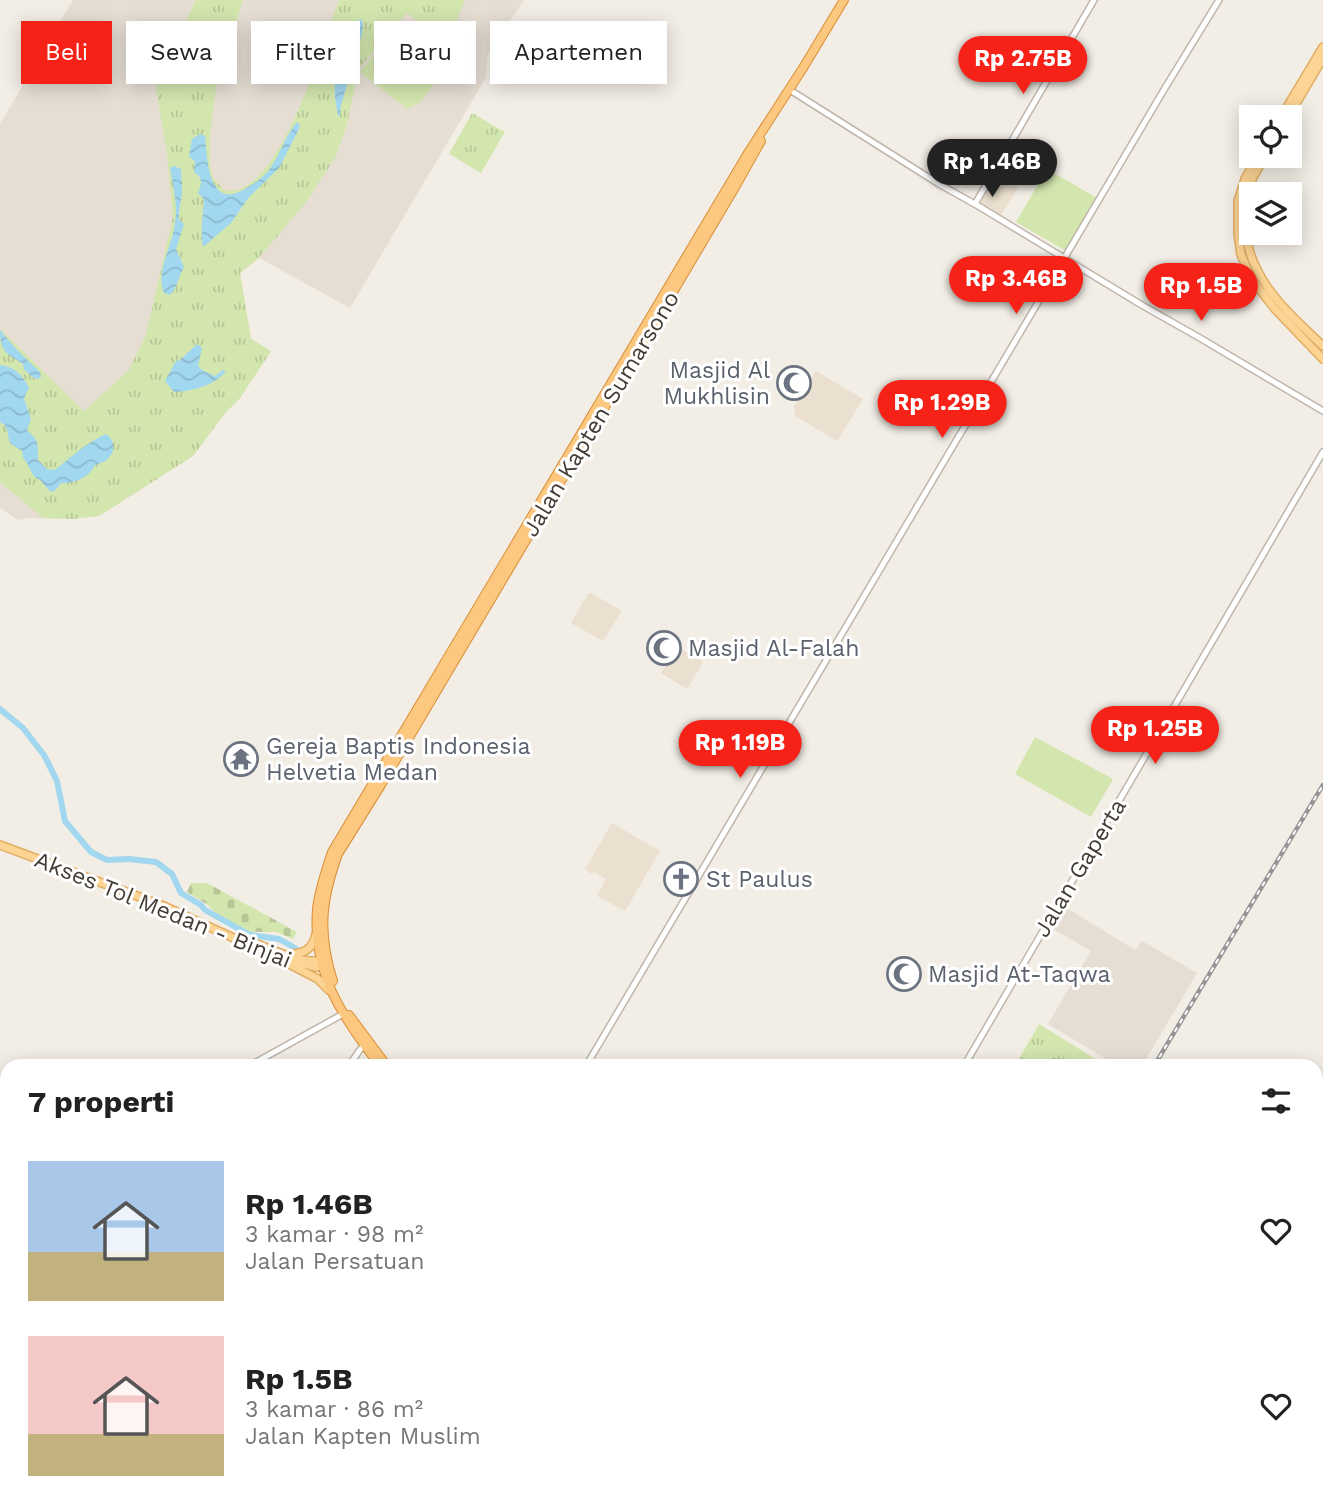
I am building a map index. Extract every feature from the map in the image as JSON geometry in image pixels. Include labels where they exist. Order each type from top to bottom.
[{"type":"highway","name":"Jalan Kapten Sumarsono","points":[[406,734],[748,153],[844,0]]},
{"type":"highway","points":[[374,1059],[363,1046],[333,994],[317,928],[318,900],[332,852],[406,734]]},
{"type":"highway","points":[[379,1059],[363,1046],[334,985],[325,963],[322,926],[326,893],[338,855],[406,734]]},
{"type":"main road","points":[[1288,105],[1323,47]]},
{"type":"main road","points":[[1295,105],[1323,58]]},
{"type":"main road","points":[[1251,168],[1240,195],[1238,233],[1241,255],[1253,281],[1275,309],[1323,359]]},
{"type":"main road","points":[[1258,168],[1245,200],[1247,249],[1257,274],[1272,294],[1323,346]]},
{"type":"main road","name":"Akses Tol Medan - Binjai","points":[[0,843],[164,901],[279,955],[316,967],[325,963]]},
{"type":"main road","points":[[279,955],[296,954],[310,948],[315,941],[317,928]]},
{"type":"main road","points":[[279,955],[318,979],[333,994]]},
{"type":"street","points":[[975,204],[1094,0]]},
{"type":"street","points":[[590,1059],[1219,0]]},
{"type":"street","points":[[790,90],[939,184],[1323,411]]},
{"type":"street","name":"Jalan Gaperta","points":[[968,1059],[1323,452]]},
{"type":"street","points":[[262,1059],[343,1014]]},
{"type":"street","points":[[354,1059],[363,1046]]},
{"type":"shaded area","points":[[73,0],[524,0],[510,21],[490,21],[490,51],[485,79],[350,308],[259,258],[240,273],[251,339],[271,351],[240,398],[225,413],[193,456],[99,516],[18,520],[0,508],[0,124],[24,84],[112,84],[112,21],[61,21]]},
{"type":"shaded area","points":[[996,174],[1018,188],[1001,215],[979,202]]},
{"type":"shaded area","points":[[816,371],[863,399],[837,441],[794,415],[796,410],[793,408]]},
{"type":"shaded area","points":[[591,593],[622,611],[603,641],[571,623]]},
{"type":"shaded area","points":[[681,649],[703,662],[687,689],[661,673],[667,663],[671,665]]},
{"type":"shaded area","points":[[612,823],[660,851],[625,911],[597,896],[606,879],[585,869]]},
{"type":"shaded area","points":[[1062,905],[1135,950],[1142,941],[1197,973],[1146,1059],[1106,1059],[1048,1024],[1091,951],[1050,927]]},
{"type":"green space","points":[[196,0],[243,0],[236,21],[186,21]]},
{"type":"green space","points":[[339,0],[465,0],[456,21],[417,21],[407,13],[400,21],[374,21],[374,51],[360,67],[360,21],[332,21]]},
{"type":"green space","points":[[374,54],[374,83],[360,72]]},
{"type":"green space","points":[[158,84],[217,84],[210,134],[210,165],[213,178],[225,191],[246,186],[262,172],[290,128],[309,84],[355,84],[347,125],[336,156],[306,202],[259,258],[240,273],[251,339],[271,351],[240,398],[225,413],[193,456],[99,516],[43,518],[0,482],[0,329],[84,411],[129,370],[146,335],[173,217],[167,153],[156,89]]},
{"type":"green space","points":[[375,84],[434,84],[419,103],[407,109]]},
{"type":"green space","points":[[472,113],[505,132],[481,173],[449,154]]},
{"type":"green space","points":[[1047,169],[1097,198],[1066,251],[1016,222]]},
{"type":"green space","points":[[1035,737],[1113,779],[1091,817],[1015,774]]},
{"type":"green space","points":[[191,883],[207,883],[297,932],[293,939],[277,932],[249,932],[187,892]]},
{"type":"green space","points":[[1039,1024],[1096,1059],[1019,1059]]},
{"type":"water","points":[[361,19],[363,24],[360,41],[360,21],[357,21]]},
{"type":"water","points":[[335,84],[347,84],[338,116]]},
{"type":"water","points":[[297,122],[299,129],[279,168],[249,197],[231,223],[203,247],[204,199],[198,193],[201,181],[194,172],[195,162],[189,156],[192,139],[200,134],[205,136],[209,168],[216,187],[223,193],[231,194],[247,188],[266,173]]},
{"type":"water","points":[[174,166],[181,169],[179,220],[184,224],[176,249],[184,267],[170,295],[164,293],[162,276],[176,216],[170,168]]},
{"type":"water","points":[[0,330],[40,372],[41,377],[32,377],[24,370],[23,364],[5,351]]},
{"type":"water","points":[[196,345],[202,348],[198,366],[202,370],[215,376],[223,370],[226,371],[203,387],[174,392],[165,381],[176,361]]},
{"type":"water","points":[[0,365],[18,372],[29,388],[24,398],[31,419],[27,430],[38,446],[38,460],[47,469],[55,470],[85,446],[106,434],[112,440],[113,447],[109,458],[94,466],[80,479],[61,483],[52,492],[48,490],[41,480],[34,476],[23,458],[22,451],[10,443],[6,428],[0,422]]},
{"type":"waterway","points":[[0,709],[23,728],[44,755],[57,781],[65,821],[91,852],[107,860],[156,862],[172,874],[181,893],[205,910],[250,935],[279,939],[295,948]]},
{"type":"railway","points":[[1158,1059],[1323,785]]},
{"type":"place","name":"Masjid Al Mukhlisin","points":[[794,383]]},
{"type":"place","name":"Masjid Al-Falah","points":[[664,648]]},
{"type":"place","name":"Gereja Baptis Indonesia Helvetia Medan","points":[[241,759]]},
{"type":"place","name":"St Paulus","points":[[681,879]]},
{"type":"place","name":"Masjid At-Taqwa","points":[[904,974]]}]
